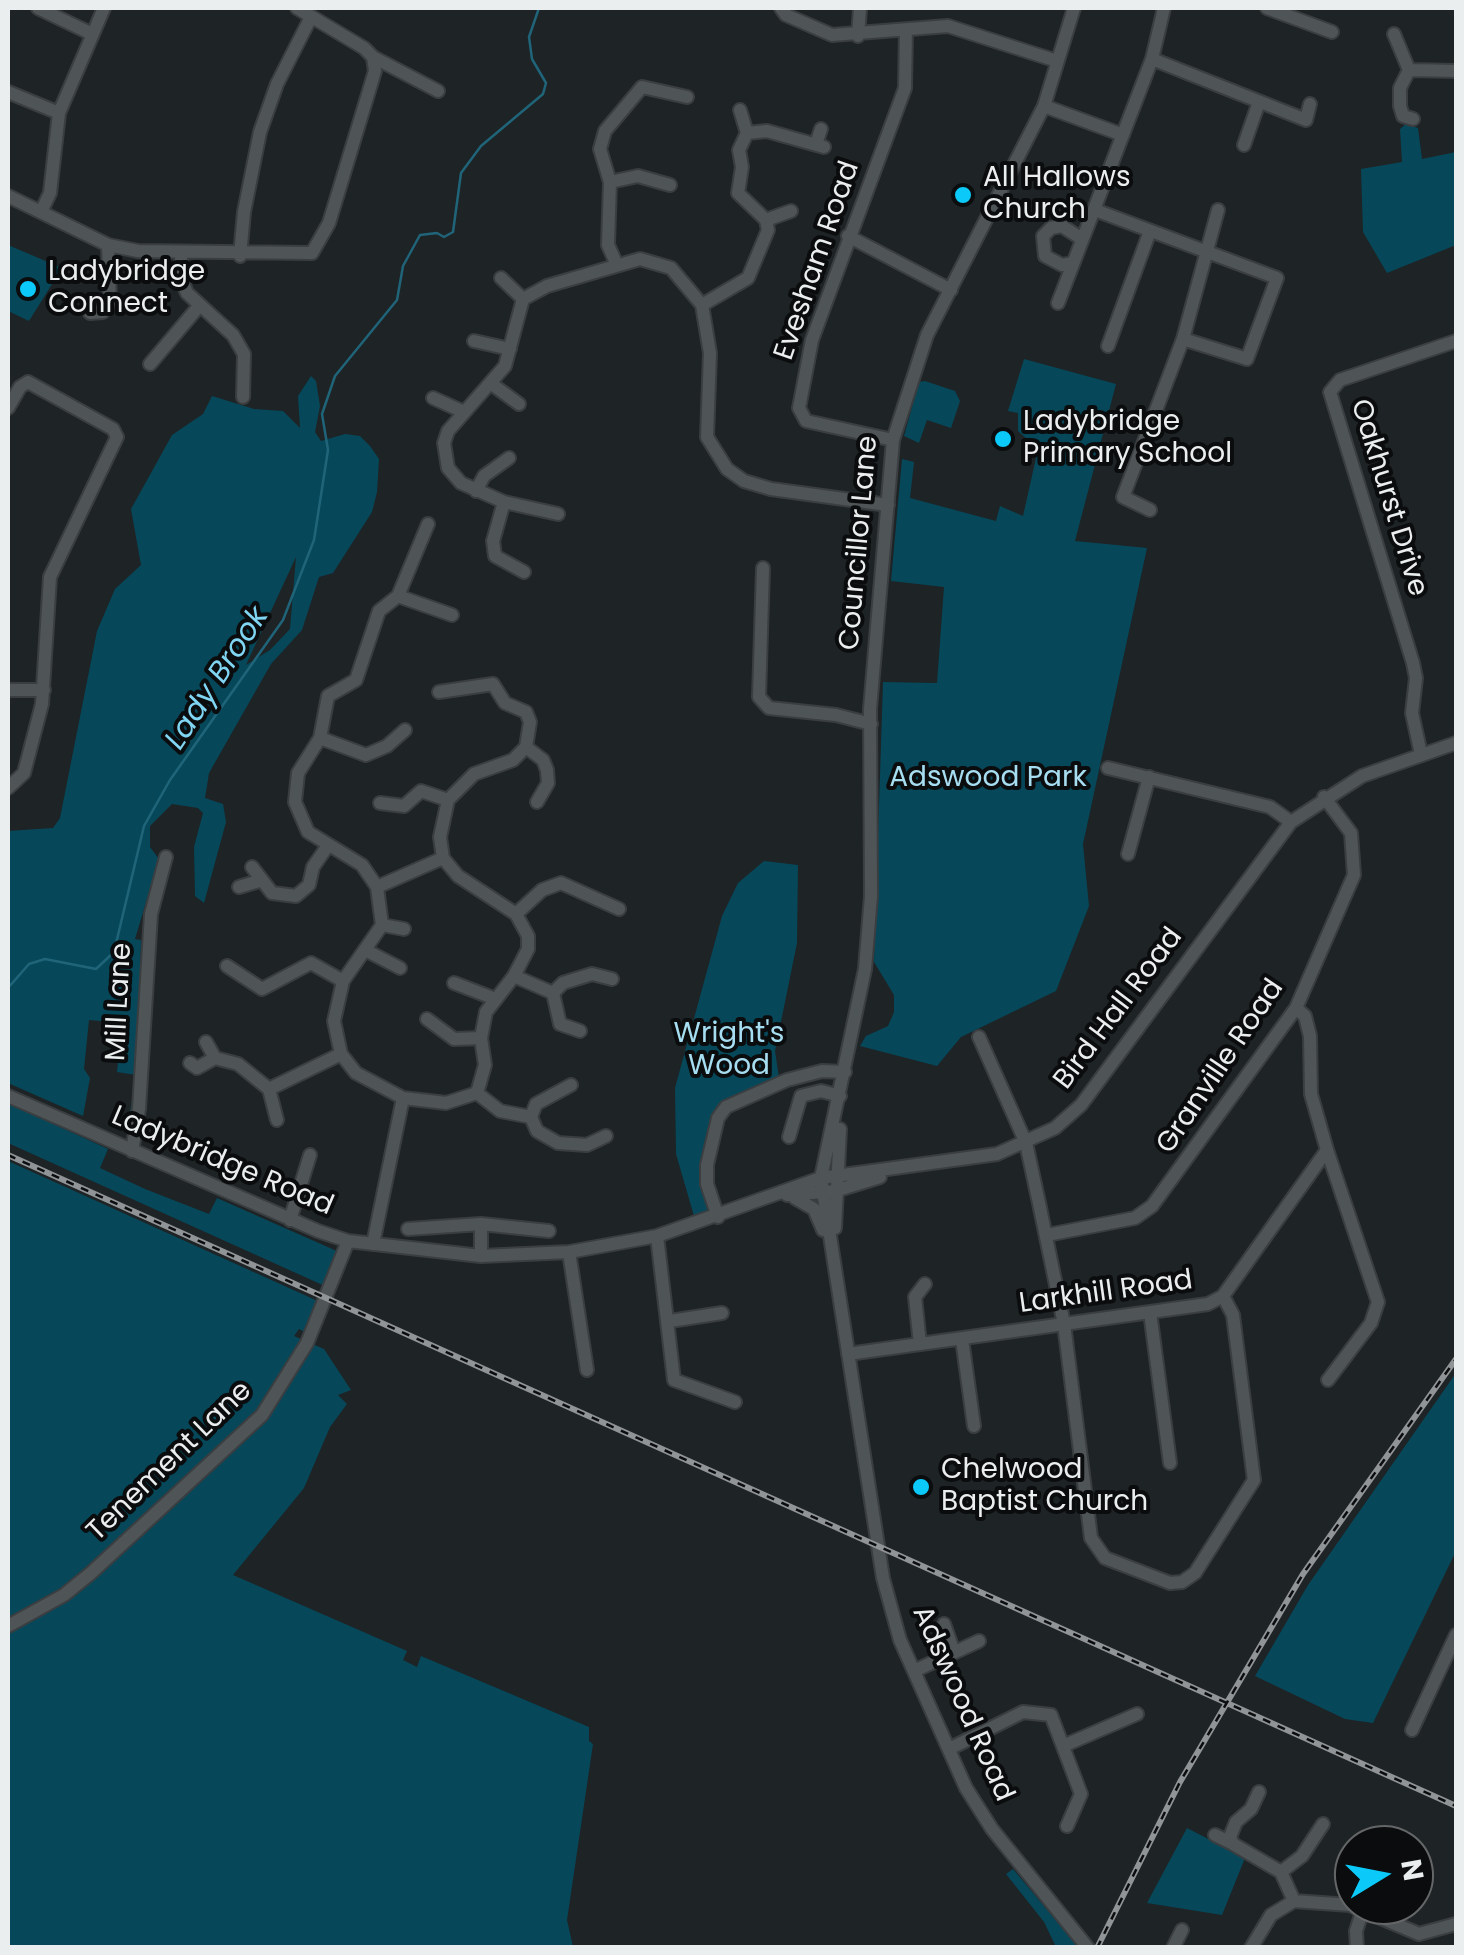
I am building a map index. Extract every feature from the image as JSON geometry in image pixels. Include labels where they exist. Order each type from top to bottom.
[{"type":"street","points":[[38,8],[90,33]]},
{"type":"street","points":[[41,212],[50,193],[58,113],[104,8]]},
{"type":"street","points":[[296,8],[373,58],[438,91]]},
{"type":"street","points":[[781,8],[786,15],[812,28],[858,36],[948,26],[1057,61]]},
{"type":"street","points":[[858,36],[860,8]]},
{"type":"street","name":"Councillor Lane","points":[[828,1176],[865,970],[871,896],[870,709],[893,440],[916,360],[1044,106],[1074,8]]},
{"type":"street","points":[[1058,303],[1152,59],[1164,8]]},
{"type":"street","points":[[1267,8],[1332,32]]},
{"type":"street","points":[[240,256],[244,212],[260,132],[277,84],[312,17]]},
{"type":"street","name":"Evesham Road","points":[[893,440],[806,422],[799,412],[812,340],[905,88],[906,30]]},
{"type":"street","points":[[1394,34],[1408,70],[1400,88],[1402,116],[1413,119]]},
{"type":"street","points":[[8,196],[108,244],[182,255],[312,253],[323,241],[372,90],[373,58]]},
{"type":"street","points":[[1152,59],[1306,120],[1310,104]]},
{"type":"street","points":[[1408,70],[1456,71]]},
{"type":"street","points":[[616,263],[608,245],[610,182],[600,149],[605,131],[641,81],[682,90]]},
{"type":"street","points":[[8,92],[58,113]]},
{"type":"street","points":[[1244,145],[1259,102]]},
{"type":"street","points":[[1044,106],[1123,135]]},
{"type":"street","points":[[702,306],[748,278],[768,230],[766,220],[734,195],[742,167],[738,150],[747,133],[740,110]]},
{"type":"street","points":[[747,133],[766,131],[820,146],[821,129]]},
{"type":"street","points":[[610,182],[638,176],[665,178]]},
{"type":"street","points":[[1095,210],[1277,278],[1246,359],[1183,339]]},
{"type":"street","points":[[1150,510],[1123,497],[1183,339],[1218,210]]},
{"type":"street","points":[[766,220],[791,211]]},
{"type":"street","points":[[1073,263],[1062,264],[1045,256],[1043,236],[1051,228],[1062,226],[1082,239]]},
{"type":"street","points":[[1108,346],[1150,231]]},
{"type":"street","points":[[848,236],[950,290]]},
{"type":"street","points":[[90,313],[103,312],[110,302],[108,244]]},
{"type":"street","points":[[182,255],[183,286],[240,344],[247,366],[243,397]]},
{"type":"street","points":[[558,514],[504,502],[453,477],[443,457],[448,431],[493,385],[510,349],[523,299],[546,286],[591,275],[616,263],[640,260],[671,268],[702,306],[710,353],[707,437],[727,469],[744,482],[770,489],[888,505]]},
{"type":"street","points":[[501,278],[523,299]]},
{"type":"street","points":[[150,364],[200,306]]},
{"type":"street","points":[[474,341],[510,349]]},
{"type":"street","name":"Oakhurst Drive","points":[[1421,754],[1412,713],[1413,663],[1330,392],[1340,380],[1456,341]]},
{"type":"street","points":[[8,408],[28,382],[113,428],[117,436],[50,577],[44,690],[24,773],[8,788]]},
{"type":"street","points":[[493,385],[519,404]]},
{"type":"street","points":[[433,398],[464,412]]},
{"type":"street","points":[[476,491],[484,476],[509,458]]},
{"type":"street","points":[[504,502],[492,541],[495,556],[524,572]]},
{"type":"street","points":[[428,524],[398,596],[380,611],[356,680],[328,696],[320,738],[298,774],[295,802],[308,832],[362,866],[377,886],[382,925],[343,980],[334,1021],[342,1054],[356,1073],[403,1098],[446,1103],[477,1093]]},
{"type":"street","points":[[763,568],[760,698],[770,708],[836,715],[870,724]]},
{"type":"street","points":[[398,596],[452,615]]},
{"type":"street","points":[[439,692],[493,684],[505,703],[526,712],[530,722],[526,748],[513,760],[474,774],[448,800],[440,837],[443,858],[467,882],[516,914],[528,936],[528,949],[514,976],[493,998],[480,1038],[485,1066],[477,1093]]},
{"type":"street","points":[[8,690],[44,690]]},
{"type":"street","points":[[836,715],[870,709]]},
{"type":"street","points":[[320,738],[366,755],[405,730]]},
{"type":"street","name":"Bird Hall Road","points":[[828,1176],[902,1170],[997,1154],[1055,1128],[1081,1105],[1291,822],[1324,796],[1362,776],[1456,743]]},
{"type":"street","points":[[526,748],[543,760],[547,770],[548,783],[536,802]]},
{"type":"street","points":[[1108,768],[1270,807],[1291,822]]},
{"type":"street","points":[[1128,854],[1149,778]]},
{"type":"street","points":[[386,809],[404,806],[421,791],[448,800]]},
{"type":"street","name":"Granville Road","points":[[1046,1235],[1135,1218],[1152,1206],[1296,1008],[1354,875],[1350,833],[1324,796]]},
{"type":"street","points":[[252,867],[259,882],[272,893],[288,898],[304,893],[328,847]]},
{"type":"street","name":"Mill Lane","points":[[132,1150],[139,1110],[150,914],[166,857]]},
{"type":"street","points":[[377,886],[443,858]]},
{"type":"street","points":[[239,888],[259,882]]},
{"type":"street","points":[[516,914],[542,890],[562,883],[619,908]]},
{"type":"street","points":[[382,925],[404,930]]},
{"type":"street","points":[[367,950],[400,968]]},
{"type":"street","points":[[227,966],[262,989],[311,964],[343,980]]},
{"type":"street","points":[[553,993],[563,982],[592,974],[612,979]]},
{"type":"street","points":[[514,976],[553,993]]},
{"type":"street","points":[[454,984],[493,998]]},
{"type":"street","points":[[553,993],[560,1024],[580,1032]]},
{"type":"street","points":[[1296,1008],[1308,1026],[1311,1094],[1378,1302],[1371,1323],[1328,1380]]},
{"type":"street","points":[[427,1019],[454,1038],[480,1038]]},
{"type":"street","points":[[979,1036],[1026,1142],[1064,1324],[1083,1480],[1097,1551],[1154,1579],[1182,1582],[1210,1553],[1254,1480],[1232,1315],[1223,1296]]},
{"type":"street","points":[[206,1042],[215,1058]]},
{"type":"street","points":[[268,1089],[342,1054]]},
{"type":"street","points":[[190,1062],[197,1068],[215,1058],[238,1064],[268,1089],[277,1120]]},
{"type":"street","points":[[718,1217],[707,1184],[707,1165],[718,1118],[726,1107],[787,1080],[847,1065]]},
{"type":"street","name":"Councillor Lane","points":[[828,1176],[847,1065]]},
{"type":"street","points":[[571,1084],[536,1104],[531,1118],[537,1130],[558,1143],[587,1145],[606,1136]]},
{"type":"street","points":[[789,1136],[801,1096],[812,1092],[840,1096]]},
{"type":"street","points":[[477,1093],[500,1111],[531,1118]]},
{"type":"street","name":"Ladybridge Road","points":[[8,1096],[290,1220],[348,1241],[481,1256],[568,1252],[657,1236],[828,1176]]},
{"type":"street","points":[[373,1244],[403,1098]]},
{"type":"street","name":"Larkhill Road","points":[[848,1354],[1208,1304],[1223,1296],[1327,1150]]},
{"type":"street","points":[[290,1220],[310,1155]]},
{"type":"street","name":"Bird Hall Road","points":[[829,1192],[902,1170]]},
{"type":"street","name":"Adswood Road","points":[[828,1176],[834,1271],[883,1578],[900,1640],[949,1749],[992,1830],[1088,1948]]},
{"type":"street","name":"Ladybridge Road","points":[[776,1196],[829,1192]]},
{"type":"street","name":"Adswood Road","points":[[776,1196],[797,1198],[814,1209],[834,1271]]},
{"type":"street","points":[[481,1224],[481,1256]]},
{"type":"street","points":[[408,1228],[481,1224],[548,1230]]},
{"type":"street","points":[[657,1236],[674,1380],[735,1402]]},
{"type":"street","name":"Tenement Lane","points":[[8,1626],[64,1595],[262,1415],[308,1342],[348,1241]]},
{"type":"street","points":[[568,1252],[587,1370]]},
{"type":"street","points":[[920,1344],[914,1297],[925,1284]]},
{"type":"street","points":[[1150,1312],[1170,1463]]},
{"type":"street","points":[[670,1321],[722,1313]]},
{"type":"street","points":[[962,1339],[974,1426]]},
{"type":"street","points":[[944,1624],[954,1652]]},
{"type":"street","points":[[1412,1730],[1456,1635]]},
{"type":"street","points":[[914,1671],[979,1641]]},
{"type":"street","points":[[949,1749],[1023,1712],[1038,1710],[1051,1716],[1081,1794],[1067,1826]]},
{"type":"street","points":[[1063,1746],[1137,1714]]},
{"type":"street","points":[[1234,1844],[1231,1831],[1259,1792]]},
{"type":"street","points":[[1281,1872],[1302,1856],[1323,1824]]},
{"type":"street","points":[[1215,1835],[1281,1872],[1294,1902]]},
{"type":"street","points":[[1251,1948],[1270,1915],[1294,1902],[1334,1903]]},
{"type":"street","points":[[1418,1941],[1456,1924]]},
{"type":"street","points":[[1174,1947],[1182,1930]]},
{"type":"green space","points":[[1406,124],[1418,128],[1422,159],[1456,152],[1456,245],[1387,273],[1363,232],[1361,169],[1402,162],[1400,129]]},
{"type":"green space","name":"Ladybridge Connect","points":[[8,245],[62,268],[29,321],[8,311]]},
{"type":"green space","name":"Adswood Park","points":[[1024,359],[1116,384],[1075,541],[1147,548],[1083,844],[1089,906],[1056,991],[961,1037],[937,1066],[860,1046],[866,1036],[888,1026],[894,1012],[894,995],[874,962],[883,682],[937,683],[944,587],[891,581],[902,459],[914,462],[910,498],[996,521],[1000,506],[1023,516],[1038,449],[1018,431],[1018,413],[1008,411]]},
{"type":"green space","points":[[311,376],[316,381],[320,406],[315,432],[321,441],[345,434],[360,436],[379,459],[377,492],[372,512],[333,573],[319,577],[302,630],[271,664],[209,773],[205,798],[223,804],[226,822],[204,903],[195,896],[194,847],[203,813],[198,808],[172,804],[150,826],[150,847],[159,859],[135,939],[141,940],[137,1086],[127,1130],[136,1075],[117,1072],[122,1023],[89,1020],[84,1069],[90,1078],[83,1116],[8,1083],[8,992],[14,981],[8,988],[8,831],[53,828],[60,818],[97,631],[115,589],[141,565],[131,509],[172,435],[203,414],[212,396],[254,409],[283,411],[300,428],[298,396]],"holes":[[[296,557],[290,629],[270,650],[246,665]]]},
{"type":"green space","points":[[919,382],[955,391],[960,401],[951,428],[927,420],[919,443],[904,436]]},
{"type":"green space","name":"Wright's Wood","points":[[764,861],[798,865],[797,943],[775,1051],[779,1078],[714,1118],[712,1211],[694,1216],[676,1154],[675,1088],[722,916],[738,883]]},
{"type":"green space","points":[[8,1103],[108,1149],[100,1168],[145,1189],[209,1214],[217,1198],[339,1252],[327,1287],[8,1143]]},
{"type":"green space","points":[[8,1161],[320,1302],[307,1333],[299,1329],[294,1336],[324,1349],[351,1390],[338,1395],[347,1404],[330,1427],[304,1488],[233,1575],[407,1651],[403,1660],[417,1667],[421,1656],[589,1727],[589,1741],[593,1744],[567,1920],[573,1947],[8,1947]]},
{"type":"green space","points":[[1456,1373],[1456,1551],[1373,1723],[1345,1719],[1255,1676],[1308,1585]]},
{"type":"green space","points":[[1187,1828],[1245,1858],[1222,1915],[1147,1903]]},
{"type":"green space","points":[[1013,1869],[1078,1947],[1056,1947],[1044,1922],[1006,1874]]},
{"type":"waterway","name":"Lady Brook","points":[[8,988],[29,964],[45,959],[96,969],[114,952],[144,826],[170,780],[283,620],[314,540],[328,450],[322,414],[335,376],[397,300],[403,266],[420,235],[437,233],[444,237],[453,232],[461,173],[481,146],[543,94],[546,83],[532,59],[529,37],[539,8]]},
{"type":"railway","points":[[8,1155],[1456,1806]]},
{"type":"railway","points":[[1097,1948],[1180,1782],[1303,1574],[1456,1359]]},
{"type":"place","name":"All Hallows Church","points":[[963,195]]},
{"type":"place","name":"Ladybridge Connect","points":[[28,289]]},
{"type":"place","name":"Ladybridge Primary School","points":[[1003,439]]},
{"type":"place","name":"Chelwood Baptist Church","points":[[921,1487]]}]
